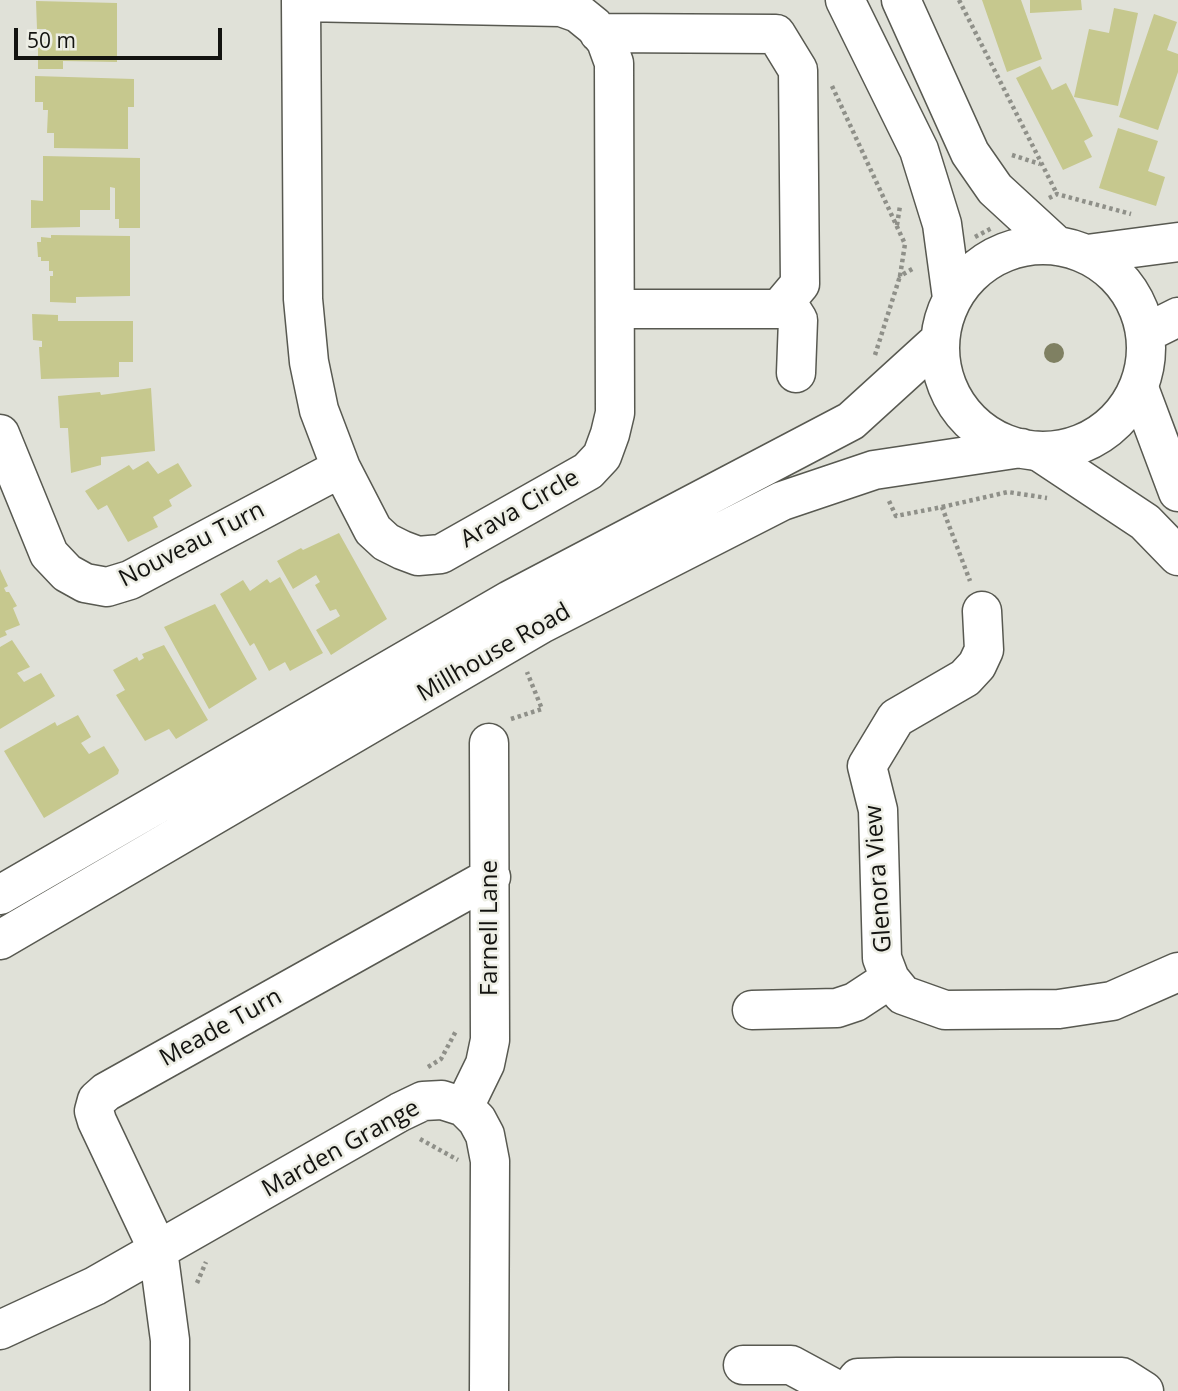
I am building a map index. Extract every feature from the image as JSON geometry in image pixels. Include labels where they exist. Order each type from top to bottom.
[{"type":"street","points":[[845,0],[919,150],[942,224],[952,298]]},
{"type":"street","points":[[901,0],[970,153],[995,189],[1072,250],[1115,273],[1135,301],[1162,325],[1147,352],[1139,388],[1122,415],[1099,435],[1070,447],[1030,449]]},
{"type":"street","name":"Arava Circle","points":[[301,1],[561,8],[578,13],[599,33],[614,62],[615,413],[602,456],[588,471],[471,538],[441,554],[418,556],[386,542],[373,530],[341,468],[319,410],[309,362],[303,299],[301,1]]},
{"type":"street","points":[[599,33],[776,34],[798,70],[800,284],[779,309],[615,309]]},
{"type":"street","points":[[1178,242],[1072,250],[1026,246],[997,256],[971,273],[952,298],[940,340],[942,369],[952,397],[963,413],[993,438],[1030,449],[1144,522],[1178,556]]},
{"type":"street","points":[[786,301],[797,320],[796,373]]},
{"type":"street","name":"Millhouse Road","points":[[0,895],[510,600],[850,421],[940,340]]},
{"type":"street","points":[[1139,388],[1178,492]]},
{"type":"street","name":"Nouveau Turn","points":[[0,434],[49,554],[67,573],[85,583],[107,587],[131,580],[341,468]]},
{"type":"street","name":"Millhouse Road","points":[[0,940],[541,624],[782,501],[874,470],[1030,449]]},
{"type":"street","name":"Glenora View","points":[[982,611],[984,650],[977,665],[965,678],[896,718],[867,766],[878,810],[882,958],[890,979],[903,995],[945,1010],[1059,1009],[1112,1001],[1178,972]]},
{"type":"street","name":"Farnell Lane","points":[[464,1107],[485,1064],[490,1040],[491,877],[498,732]]},
{"type":"street","name":"Meade Turn","points":[[158,1250],[97,1121],[94,1111],[97,1100],[106,1092],[491,877]]},
{"type":"street","points":[[752,1010],[837,1008],[855,1002],[890,979]]},
{"type":"street","name":"Marden Grange","points":[[0,1329],[95,1286],[400,1112],[423,1101],[442,1100],[464,1107]]},
{"type":"street","points":[[464,1107],[485,1135],[490,1161],[489,1391]]},
{"type":"street","points":[[158,1250],[170,1340],[170,1391]]},
{"type":"street","points":[[743,1366],[791,1364],[839,1391]]},
{"type":"street","points":[[848,1391],[858,1378],[1122,1377],[1144,1391]]},
{"type":"path","points":[[959,0],[1057,194],[1134,215]]},
{"type":"path","points":[[874,470],[896,516],[942,507],[982,611]]},
{"type":"path","points":[[498,732],[542,709],[527,672]]},
{"type":"path","points":[[418,1073],[441,1059],[458,1028]]},
{"type":"path","points":[[411,1134],[459,1161],[459,1174]]},
{"type":"path","points":[[197,1289],[197,1278],[209,1258]]},
{"type":"building","points":[[982,0],[1021,0],[1042,59],[1007,72]]},
{"type":"building","points":[[1030,0],[1081,0],[1082,10],[1030,13]]},
{"type":"building","points":[[36,1],[117,3],[117,62],[63,61],[63,69],[38,69],[38,42],[46,42],[46,29],[37,29]]},
{"type":"building","points":[[1114,8],[1138,13],[1118,106],[1074,97],[1089,29],[1109,33]]},
{"type":"building","points":[[1154,14],[1177,22],[1167,50],[1178,54],[1178,72],[1158,130],[1119,117]]},
{"type":"building","points":[[1040,66],[1052,90],[1066,83],[1093,136],[1084,141],[1092,157],[1063,170],[1016,78]]},
{"type":"building","points":[[35,76],[134,79],[134,107],[128,107],[128,149],[54,148],[54,133],[47,133],[48,110],[43,110],[43,102],[35,102]]},
{"type":"building","points":[[1118,128],[1158,141],[1148,171],[1165,177],[1156,206],[1099,188]]},
{"type":"building","points":[[43,156],[140,158],[140,228],[119,228],[119,219],[115,219],[115,188],[110,187],[110,210],[80,210],[80,227],[31,228],[31,200],[43,201]]},
{"type":"building","points":[[51,235],[130,236],[130,296],[76,297],[76,303],[50,302],[50,276],[53,276],[53,271],[49,271],[49,261],[41,261],[41,257],[38,257],[37,242],[41,242],[41,237],[51,238]]},
{"type":"building","points":[[32,314],[58,315],[58,321],[133,321],[133,362],[119,362],[119,377],[41,379],[39,347],[42,347],[42,341],[33,340]]},
{"type":"building","points":[[151,388],[155,451],[101,457],[101,465],[71,473],[68,428],[60,428],[58,396],[100,392],[101,395]]},
{"type":"building","points":[[148,461],[158,474],[178,463],[192,486],[169,500],[172,506],[153,517],[158,527],[128,542],[107,505],[98,510],[85,491],[129,465],[133,470]]},
{"type":"building","points":[[339,533],[387,619],[331,655],[316,630],[340,616],[336,609],[330,611],[315,585],[320,582],[316,575],[293,589],[277,561]]},
{"type":"building","points":[[0,569],[8,586],[4,588],[17,606],[13,608],[20,625],[5,631],[7,635],[0,638]]},
{"type":"building","points":[[280,577],[323,653],[290,671],[285,662],[269,671],[254,643],[250,646],[220,594],[243,580],[250,591],[267,579],[270,583]]},
{"type":"building","points":[[215,604],[257,679],[209,709],[164,627]]},
{"type":"building","points":[[12,640],[30,667],[17,673],[24,682],[41,673],[55,696],[0,729],[0,647]]},
{"type":"building","points":[[164,645],[208,720],[176,739],[169,729],[145,741],[116,695],[125,690],[113,670],[137,657],[139,661],[144,658],[142,654]]},
{"type":"building","points":[[78,715],[91,737],[81,743],[89,754],[104,746],[119,770],[118,774],[44,818],[4,751],[55,722],[57,726]]}]
